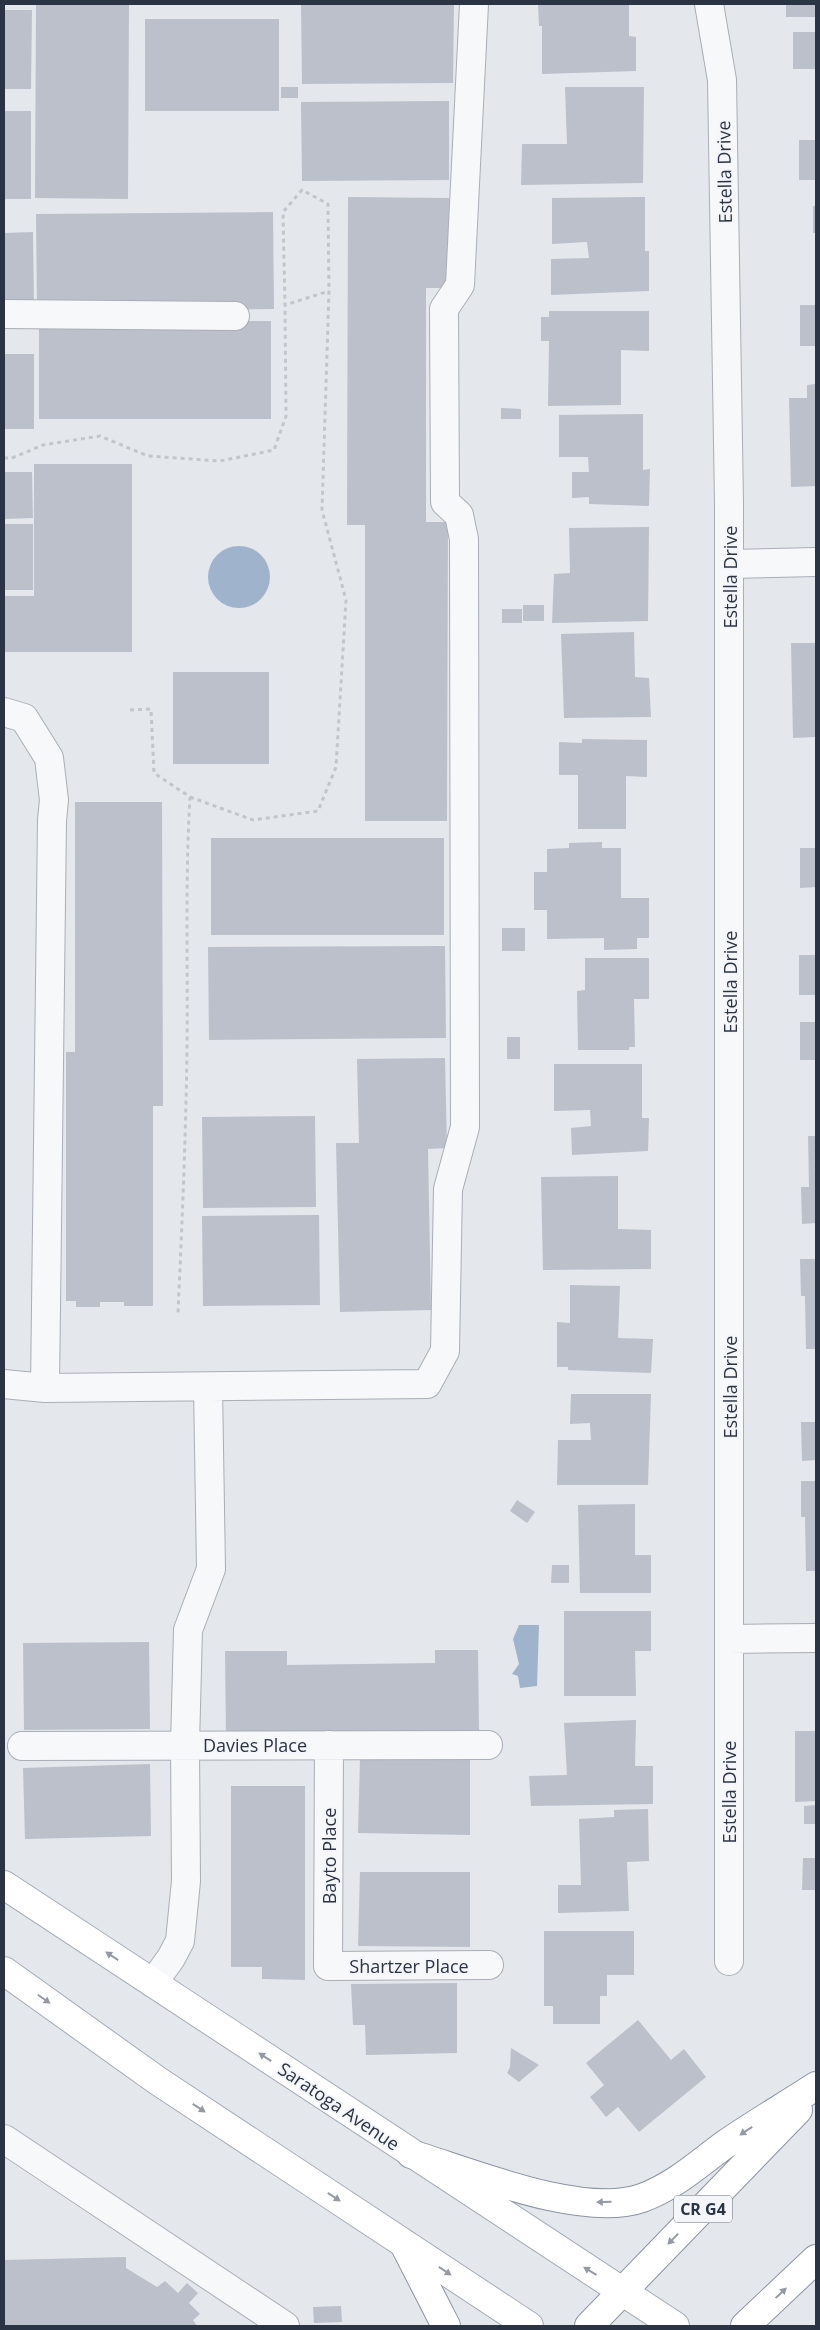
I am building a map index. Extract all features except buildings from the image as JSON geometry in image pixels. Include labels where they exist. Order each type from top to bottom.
[{"type":"main road","name":"Saratoga Avenue","points":[[4,1885],[411,2154],[676,2326]]},
{"type":"main road","points":[[4,1971],[158,2081],[529,2326]]},
{"type":"main road","points":[[411,2154],[567,2201],[604,2203],[640,2199],[669,2186],[728,2143],[816,2086]]},
{"type":"main road","name":"CR G4","points":[[589,2326],[816,2091]]},
{"type":"main road","points":[[404,2244],[446,2326]]},
{"type":"main road","points":[[745,2326],[816,2259]]},
{"type":"street","points":[[4,1384],[46,1388],[427,1384],[446,1351],[448,1188],[465,1127],[464,539],[459,515],[446,502],[444,309],[460,285],[474,4]]},
{"type":"street","name":"Estella Drive","points":[[709,4],[722,80],[730,564],[729,1961]]},
{"type":"street","points":[[4,314],[235,316]]},
{"type":"street","points":[[730,564],[816,562]]},
{"type":"street","points":[[4,712],[24,718],[50,758],[54,800],[52,820],[46,1388]]},
{"type":"street","points":[[153,1983],[171,1958],[180,1941],[186,1881],[185,1745],[188,1630],[211,1569],[208,1387]]},
{"type":"street","points":[[729,1639],[816,1638]]},
{"type":"street","name":"Davies Place","points":[[22,1746],[488,1745]]},
{"type":"street","name":"Bayto Place","points":[[328,1966],[329,1746]]},
{"type":"street","name":"Shartzer Place","points":[[328,1966],[489,1965]]},
{"type":"street","points":[[4,2139],[285,2326]]},
{"type":"path","points":[[4,458],[12,458],[43,445],[100,436],[148,456],[220,462],[274,450],[286,416],[286,305],[283,212],[302,190],[328,204],[329,291],[322,510],[346,600],[336,767],[318,811],[253,820],[190,797],[154,773],[151,709],[130,710]]},
{"type":"path","points":[[286,305],[329,291]]},
{"type":"path","points":[[178,1313],[184,1183],[187,1046],[186,868],[190,797]]},
{"type":"water","points":[[239,546],[251,548],[261,555],[268,565],[270,577],[268,589],[261,599],[251,606],[239,608],[227,606],[217,599],[210,589],[208,577],[210,565],[217,555],[227,548]]},
{"type":"water","points":[[519,1625],[539,1625],[537,1686],[520,1688],[518,1676],[512,1674],[519,1664],[513,1639]]}]
